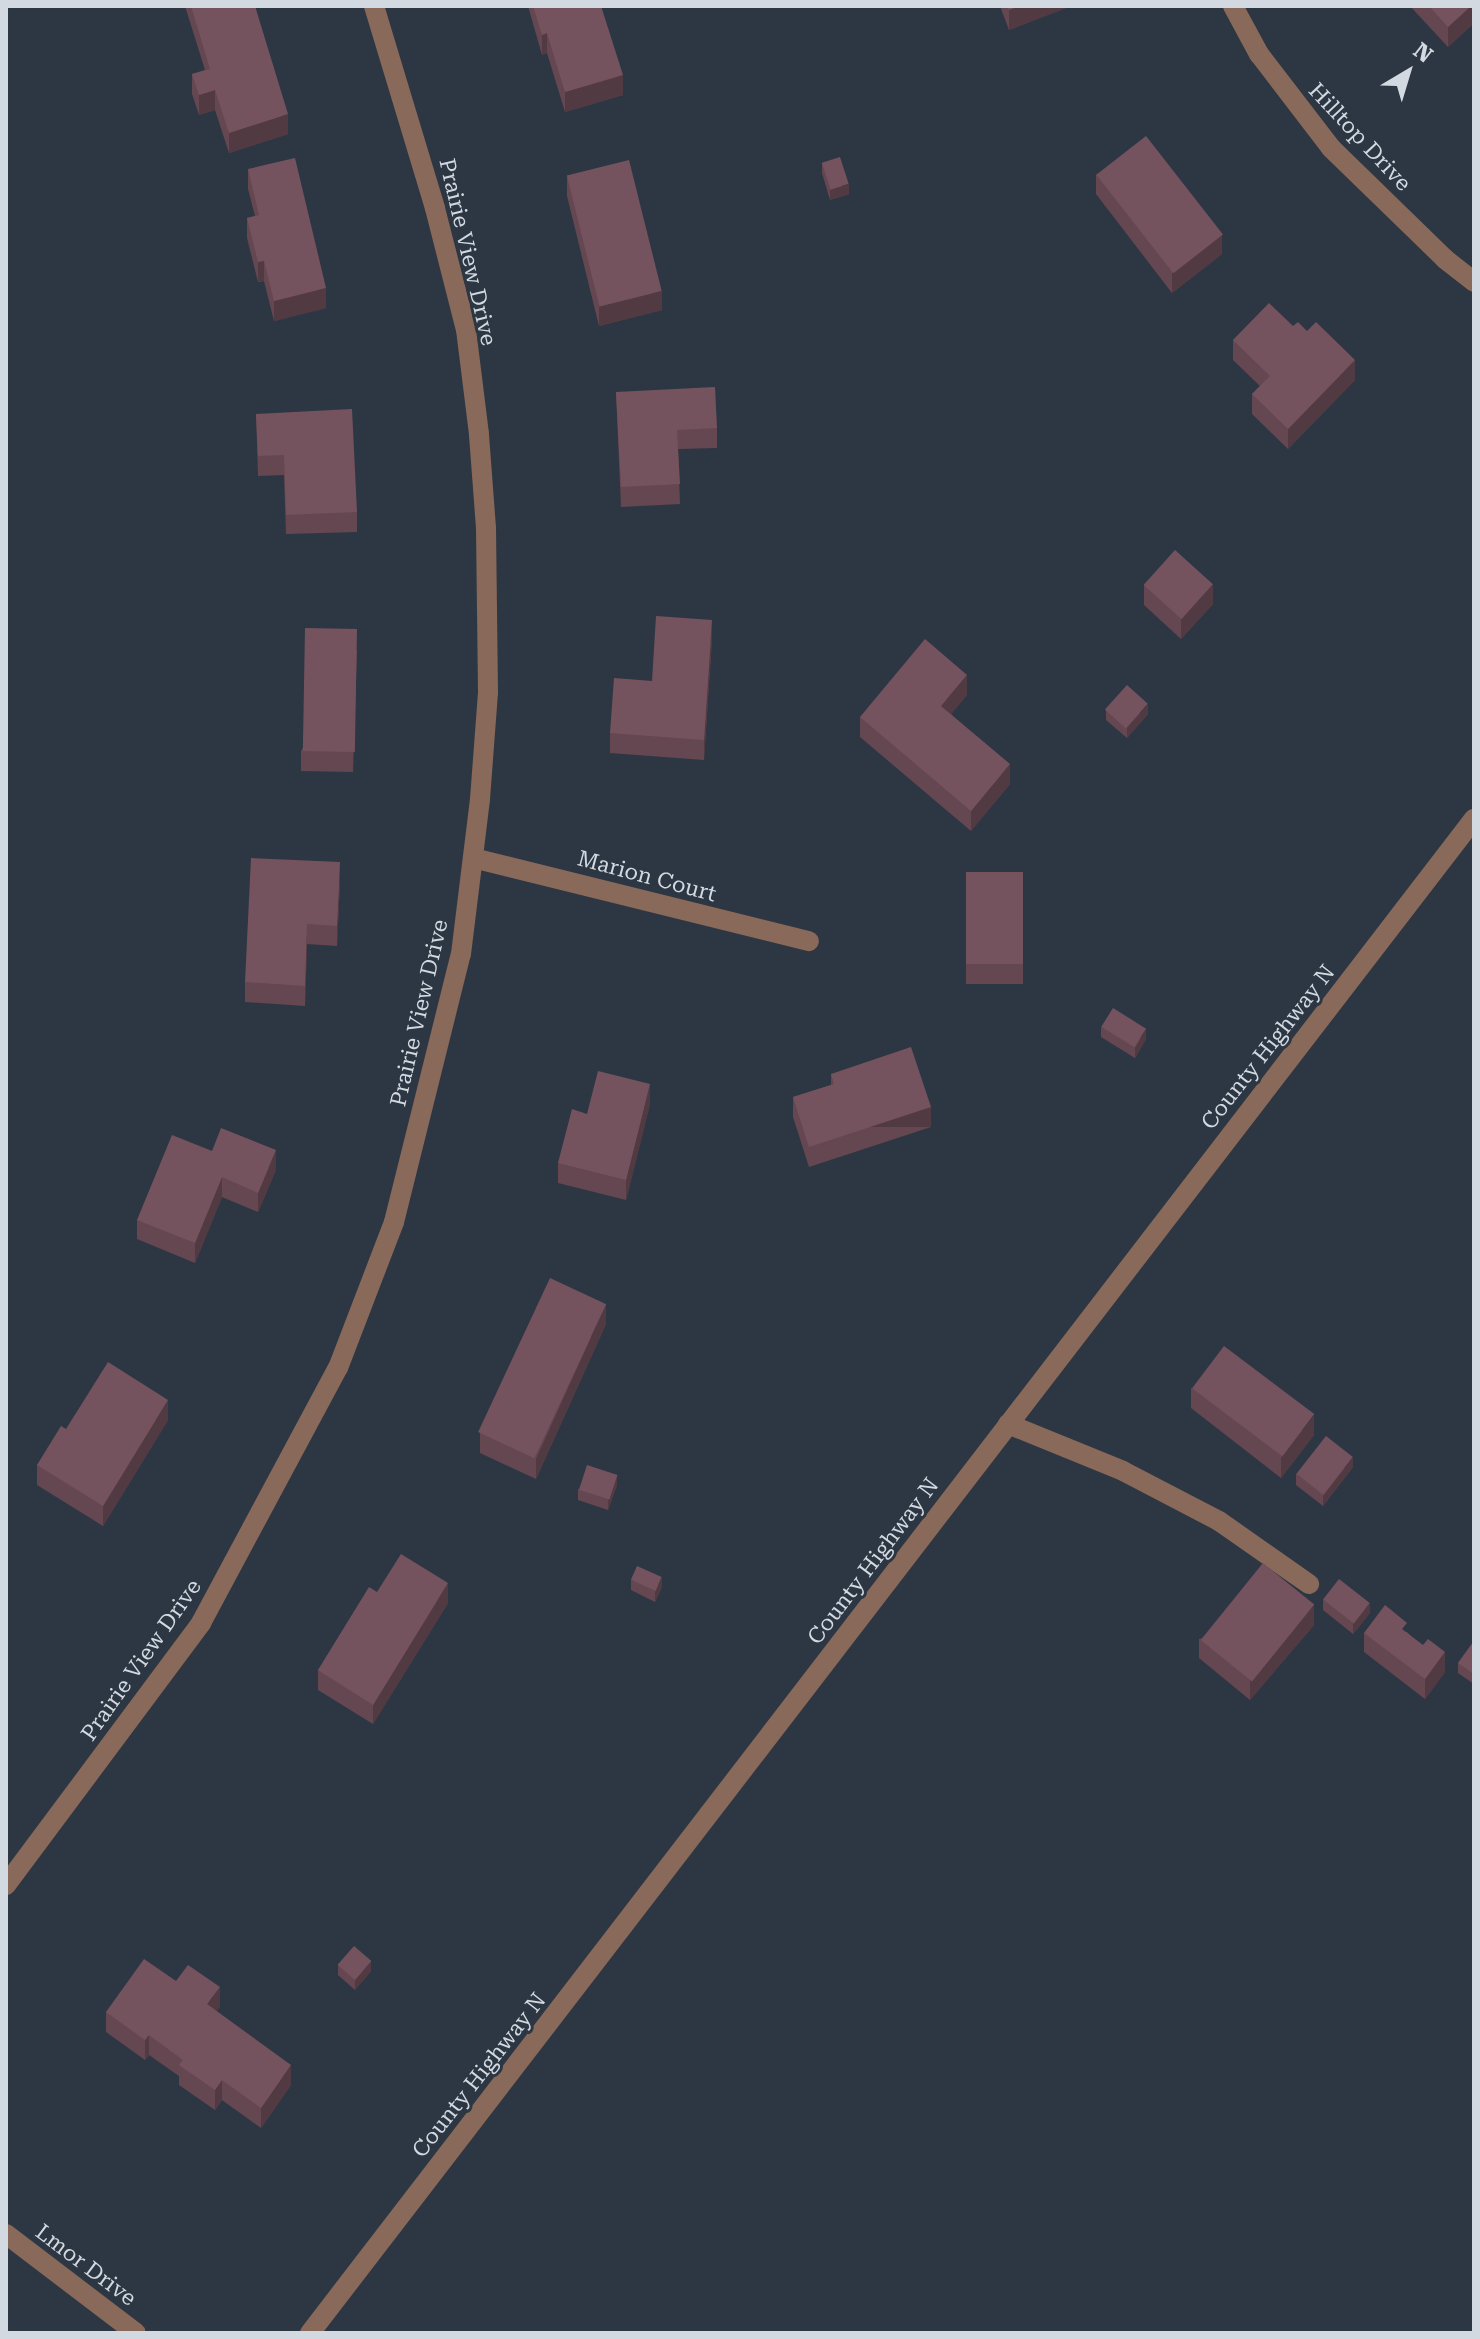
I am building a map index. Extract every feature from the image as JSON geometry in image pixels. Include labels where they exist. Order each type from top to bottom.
[{"type":"street","name":"Prairie View Drive","points":[[6,1885],[201,1623],[338,1368],[394,1222],[461,954],[488,692],[486,528],[479,434],[466,330],[411,121],[374,6]]},
{"type":"street","name":"Hilltop Drive","points":[[1233,6],[1259,54],[1331,148],[1445,259],[1474,282]]},
{"type":"street","name":"County Highway N","points":[[310,2333],[1474,819]]},
{"type":"street","name":"Marion Court","points":[[473,858],[809,941]]},
{"type":"street","points":[[1008,1424],[1123,1471],[1219,1521],[1309,1584]]},
{"type":"street","name":"Lmor Drive","points":[[6,2234],[136,2333]]},
{"type":"building","points":[[191,6],[255,6],[288,114],[229,133],[215,90],[199,95],[192,74],[210,69]]},
{"type":"building","points":[[533,6],[601,6],[623,75],[565,92],[547,33],[542,35]]},
{"type":"building","points":[[1429,6],[1471,6],[1448,27]]},
{"type":"building","points":[[1146,136],[1223,235],[1173,273],[1096,175]]},
{"type":"building","points":[[840,157],[849,184],[831,190],[822,163]]},
{"type":"building","points":[[295,158],[326,288],[274,301],[264,261],[258,262],[247,218],[259,215],[248,169]]},
{"type":"building","points":[[629,160],[662,291],[600,306],[567,175]]},
{"type":"building","points":[[1269,303],[1293,326],[1298,322],[1307,331],[1316,322],[1355,360],[1288,429],[1252,394],[1270,376],[1233,340]]},
{"type":"building","points":[[715,387],[717,428],[677,430],[680,484],[621,487],[616,392]]},
{"type":"building","points":[[352,409],[357,512],[286,515],[284,455],[258,456],[256,414]]},
{"type":"building","points":[[1175,550],[1213,584],[1181,619],[1144,585]]},
{"type":"building","points":[[656,616],[712,620],[704,740],[610,733],[614,678],[652,681]]},
{"type":"building","points":[[305,628],[357,629],[355,752],[303,751]]},
{"type":"building","points":[[925,639],[967,675],[941,706],[1010,764],[971,811],[860,717]]},
{"type":"building","points":[[1127,685],[1148,704],[1126,728],[1105,710]]},
{"type":"building","points":[[251,858],[340,862],[337,926],[307,924],[305,986],[245,982]]},
{"type":"building","points":[[966,872],[1023,872],[1023,964],[966,964]]},
{"type":"building","points":[[1113,1008],[1146,1029],[1134,1047],[1101,1027]]},
{"type":"building","points":[[911,1047],[931,1107],[809,1147],[793,1097],[834,1084],[831,1074]]},
{"type":"building","points":[[598,1071],[650,1084],[626,1180],[558,1163],[572,1109],[587,1114]]},
{"type":"building","points":[[221,1128],[276,1150],[258,1193],[222,1177],[195,1243],[137,1220],[172,1135],[212,1151]]},
{"type":"building","points":[[550,1278],[606,1304],[534,1458],[478,1432]]},
{"type":"building","points":[[1224,1346],[1314,1414],[1282,1456],[1192,1388]]},
{"type":"building","points":[[108,1362],[168,1400],[103,1506],[37,1465],[61,1426],[66,1429]]},
{"type":"building","points":[[1326,1436],[1353,1457],[1323,1495],[1296,1474]]},
{"type":"building","points":[[587,1465],[617,1475],[609,1500],[579,1490]]},
{"type":"building","points":[[401,1554],[448,1583],[373,1705],[318,1670],[369,1587],[377,1592]]},
{"type":"building","points":[[1263,1563],[1314,1605],[1252,1681],[1201,1640]]},
{"type":"building","points":[[637,1566],[662,1577],[656,1591],[631,1580]]},
{"type":"building","points":[[1339,1579],[1370,1603],[1354,1623],[1323,1599]]},
{"type":"building","points":[[1385,1605],[1407,1623],[1402,1629],[1423,1645],[1428,1639],[1445,1652],[1425,1679],[1364,1633]]},
{"type":"building","points":[[1474,1641],[1474,1674],[1458,1663]]},
{"type":"building","points":[[354,1946],[371,1961],[355,1980],[338,1965]]},
{"type":"building","points":[[144,1959],[176,1981],[188,1965],[220,1987],[207,2004],[291,2065],[261,2108],[222,2080],[215,2090],[179,2065],[183,2060],[149,2035],[145,2040],[106,2012]]}]
